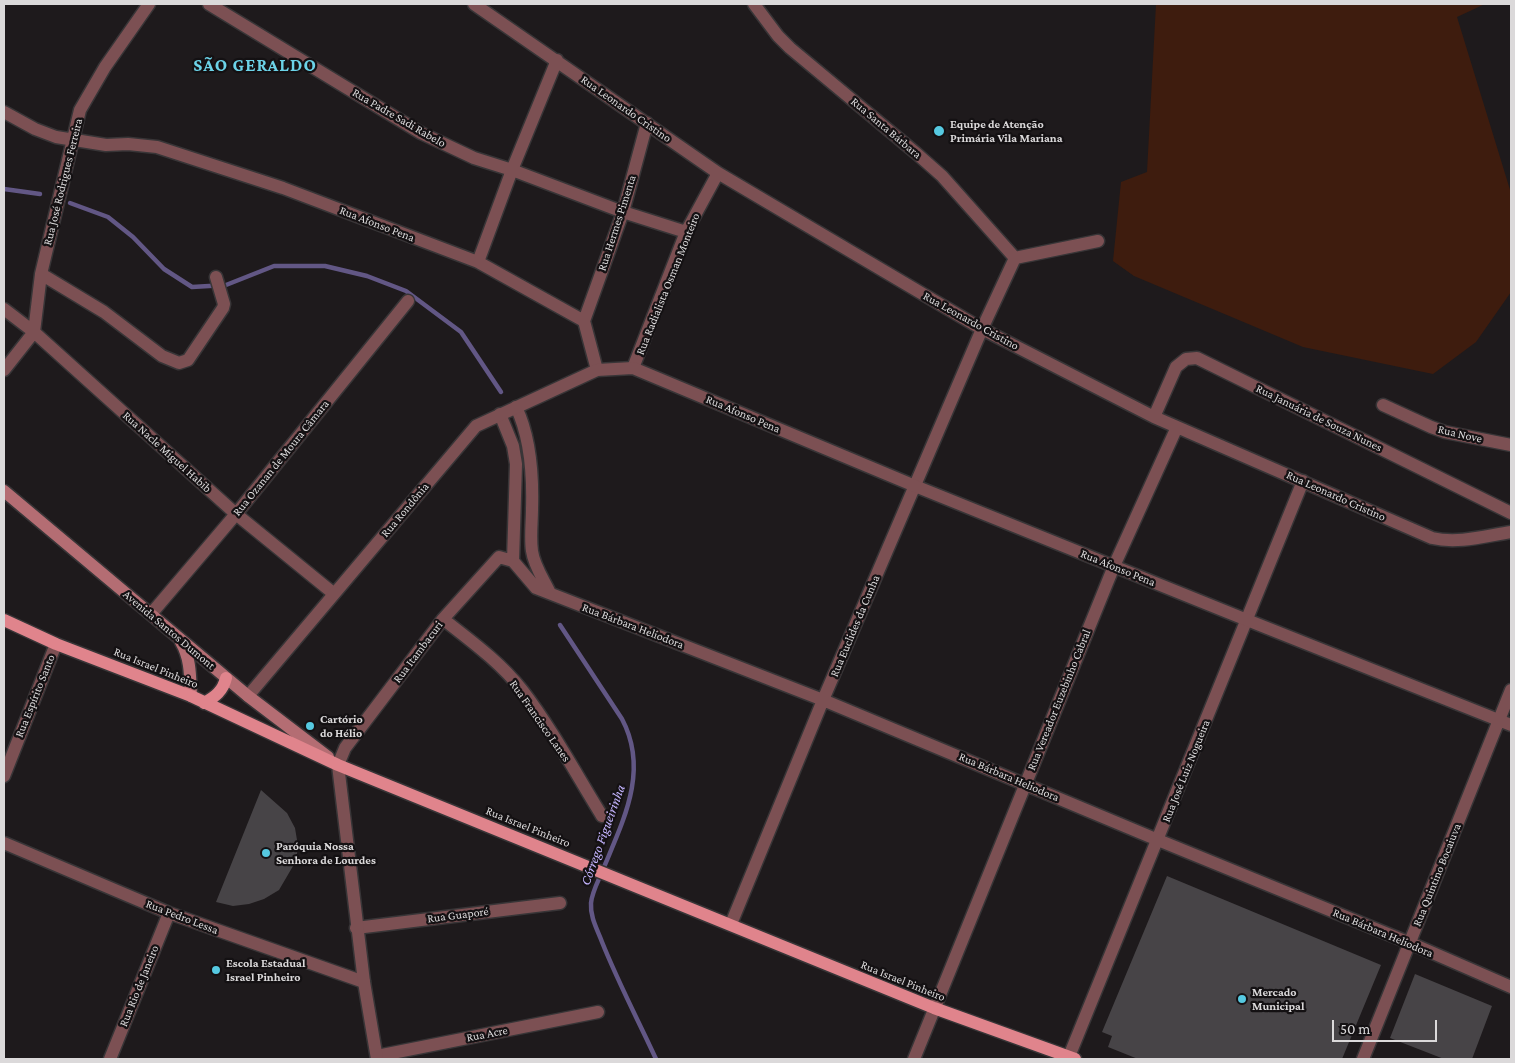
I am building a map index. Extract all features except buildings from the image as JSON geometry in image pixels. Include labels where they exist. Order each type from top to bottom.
[{"type":"main road","name":"Avenida Santos Dumont","points":[[4,491],[248,696],[338,764]]},
{"type":"main road","name":"Rua Israel Pinheiro","points":[[4,620],[56,644],[191,696],[338,764],[586,866],[934,1008],[1071,1058]]},
{"type":"main road","points":[[178,637],[188,657],[191,696]]},
{"type":"main road","points":[[190,678],[202,670],[213,667]]},
{"type":"main road","points":[[204,703],[219,693],[224,686],[226,678]]},
{"type":"street","name":"Rua José Rodrigues Ferreira","points":[[34,332],[41,274],[80,110],[105,67],[149,4]]},
{"type":"street","name":"Rua Padre Sadi Rabelo","points":[[209,4],[421,133],[474,158],[512,170],[623,212],[686,232]]},
{"type":"street","name":"Rua Leonardo Cristino","points":[[474,4],[718,173],[982,329],[1154,417],[1412,530],[1438,539],[1456,540],[1511,532]]},
{"type":"street","name":"Rua Santa Bárbara","points":[[754,4],[778,36],[790,48],[942,176],[1015,258]]},
{"type":"street","points":[[478,262],[556,60]]},
{"type":"street","name":"Rua Afonso Pena","points":[[4,112],[35,129],[56,137],[106,145],[128,144],[157,147],[283,188],[478,262],[584,321]]},
{"type":"street","name":"Rua Hermes Pimenta","points":[[584,321],[623,212],[647,123]]},
{"type":"street","name":"Rua Radialista Osman Monteiro","points":[[633,368],[686,232],[718,173]]},
{"type":"street","points":[[982,329],[1015,258],[1098,241]]},
{"type":"street","points":[[41,274],[104,312],[162,356],[179,363],[188,360],[222,312],[224,304],[216,277]]},
{"type":"street","name":"Rua Ozanan de Moura Câmara","points":[[151,614],[236,514],[408,301]]},
{"type":"street","name":"Rua Nacle Miguel Habib","points":[[4,309],[34,332],[236,514],[333,593]]},
{"type":"street","points":[[584,321],[597,370]]},
{"type":"street","name":"Rua Euclides da Cunha","points":[[731,924],[823,700],[982,329]]},
{"type":"street","points":[[4,370],[34,332]]},
{"type":"street","name":"Rua Januária de Souza Nunes","points":[[1154,417],[1176,367],[1186,359],[1197,358],[1511,513]]},
{"type":"street","name":"Rua Afonso Pena","points":[[597,370],[633,368],[915,486],[1505,722]]},
{"type":"street","name":"Rua Rondônia","points":[[248,696],[333,593],[407,509],[476,426],[597,370]]},
{"type":"street","name":"Rua Nove","points":[[1383,405],[1430,427],[1446,432],[1511,445]]},
{"type":"street","points":[[516,407],[529,450],[532,478],[532,552],[536,567],[550,593]]},
{"type":"street","points":[[500,414],[512,446],[516,464],[513,562]]},
{"type":"street","name":"Rua Vereador Euzebinho Cabral","points":[[914,1059],[1024,783],[1114,566],[1177,427]]},
{"type":"street","name":"Rua José Luiz Nogueira","points":[[1071,1058],[1303,481]]},
{"type":"street","name":"Rua Itambacuri","points":[[338,764],[346,748],[443,619],[499,557],[513,562]]},
{"type":"street","name":"Rua Bárbara Heliodora","points":[[513,562],[536,588],[823,700],[1410,943],[1511,987]]},
{"type":"street","name":"Rua Francisco Lanes","points":[[443,619],[485,653],[521,690],[550,730],[602,816]]},
{"type":"street","name":"Rua Espírito Santo","points":[[4,776],[56,644]]},
{"type":"street","name":"Rua Quintino Bocaiuva","points":[[1362,1059],[1505,722],[1511,690]]},
{"type":"street","points":[[338,764],[356,928],[377,1058]]},
{"type":"street","name":"Rua Pedro Lessa","points":[[4,843],[169,913],[364,982]]},
{"type":"street","name":"Rua Guaporé","points":[[356,928],[560,903]]},
{"type":"street","name":"Rua Rio de Janeiro","points":[[110,1059],[169,913]]},
{"type":"street","name":"Rua Acre","points":[[377,1058],[598,1012]]},
{"type":"shaded area","points":[[1156,4],[1485,4],[1457,17],[1511,193],[1511,292],[1476,342],[1433,374],[1303,347],[1134,276],[1113,261],[1121,182],[1147,172]]},
{"type":"waterway","name":"Córrego Figueirinha","points":[[4,189],[40,194]]},
{"type":"waterway","name":"Córrego Figueirinha","points":[[70,203],[108,217],[133,237],[164,269],[192,287],[226,285],[274,266],[325,266],[367,276],[406,291],[461,332],[501,392]]},
{"type":"waterway","name":"Córrego Figueirinha","points":[[560,625],[622,719],[630,738],[633,757],[631,794],[626,813],[593,894],[591,908],[594,923],[608,957],[656,1059]]},
{"type":"place","name":"Equipe de Atenção Primária Vila Mariana","points":[[939,131]]},
{"type":"place","name":"Cartório do Hélio","points":[[310,726]]},
{"type":"place","name":"Paróquia Nossa Senhora de Lourdes","points":[[266,853]]},
{"type":"place","name":"Escola Estadual Israel Pinheiro","points":[[216,970]]},
{"type":"place","name":"Mercado Municipal","points":[[1242,999]]},
{"type":"district","name":"SÃO GERALDO","points":[[255,65]]}]
